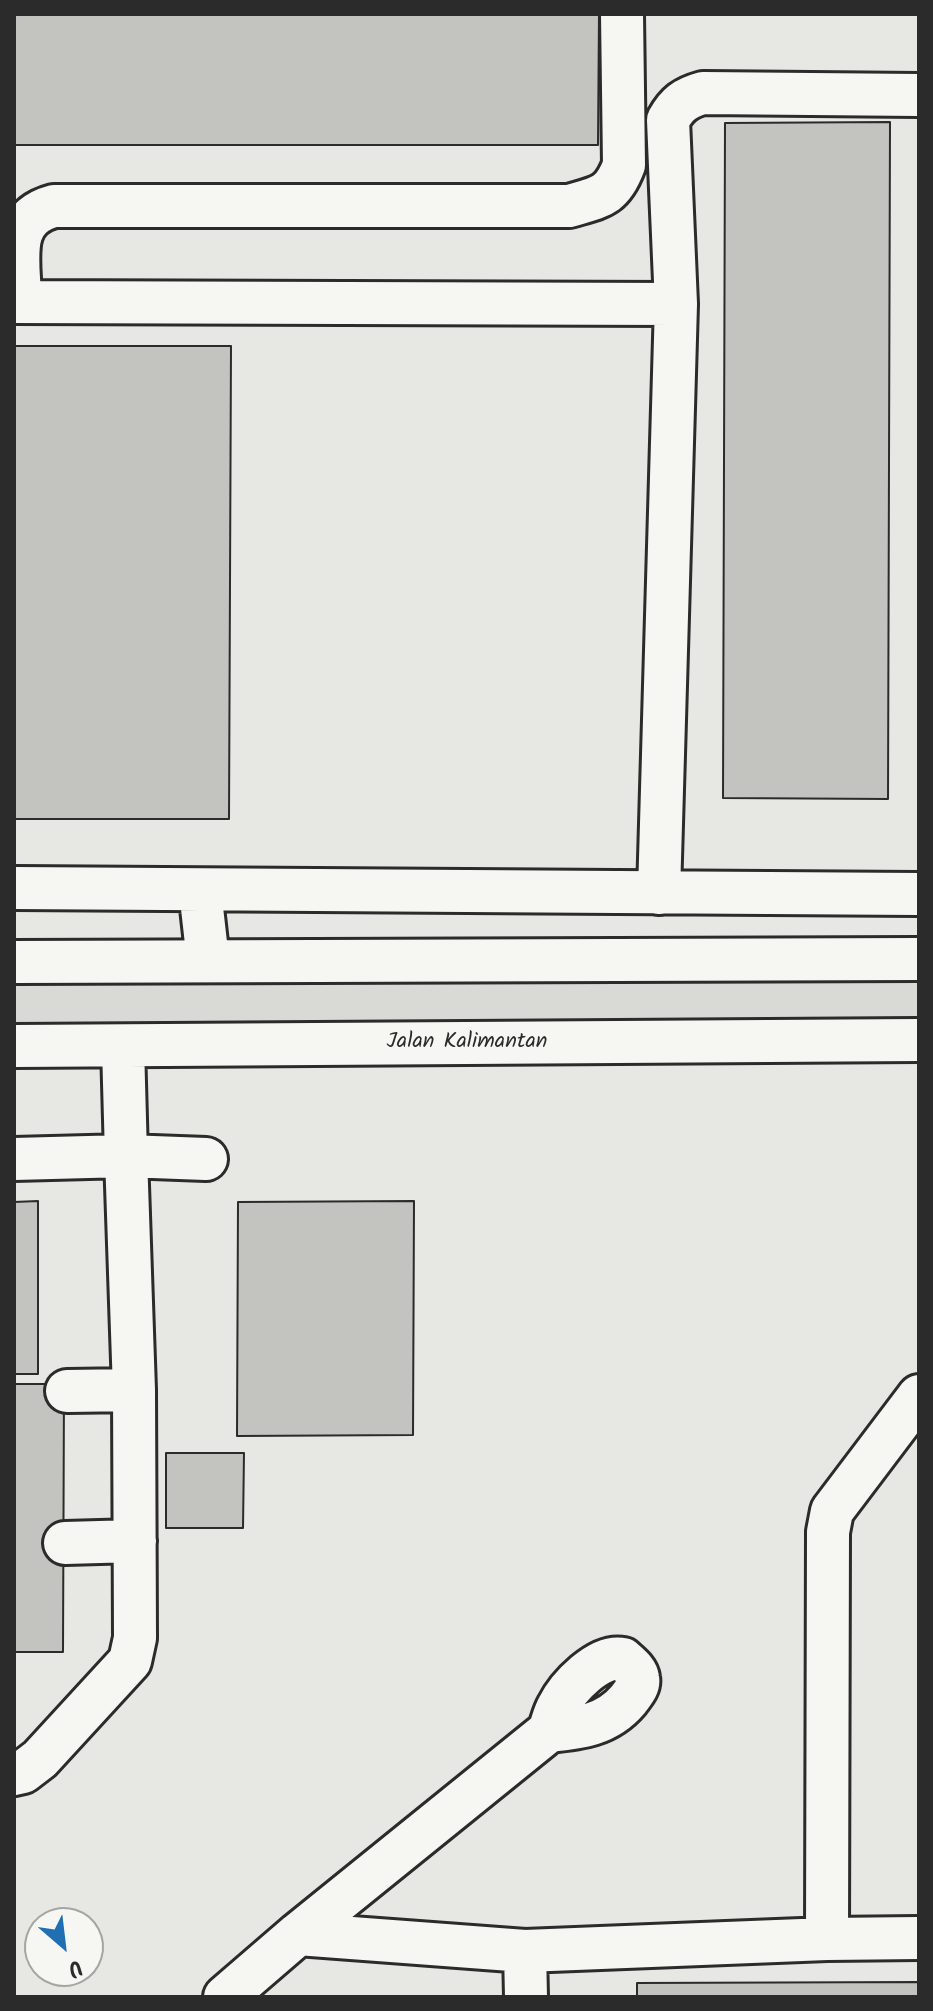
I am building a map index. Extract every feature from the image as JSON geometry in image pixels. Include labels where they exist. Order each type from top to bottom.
[{"type":"street","points":[[622,14],[624,165],[616,185],[600,197],[569,206],[54,206],[40,210],[27,219],[20,229],[17,302],[676,304]]},
{"type":"street","points":[[659,893],[676,304],[668,120],[675,106],[688,97],[703,93],[919,95]]},
{"type":"street","points":[[14,888],[919,894]]},
{"type":"street","points":[[200,890],[208,961]]},
{"type":"street","points":[[14,962],[919,959]]},
{"type":"street","name":"Jalan Kalimantan","points":[[14,1046],[919,1040]]},
{"type":"street","points":[[14,1774],[23,1772],[40,1759],[130,1661],[135,1638],[134,1390],[123,1046]]},
{"type":"street","points":[[14,1159],[126,1156],[206,1159]]},
{"type":"street","points":[[67,1391],[134,1390]]},
{"type":"street","points":[[827,1939],[828,1532],[832,1511],[919,1396]]},
{"type":"street","points":[[65,1543],[135,1541]]},
{"type":"street","points":[[225,1997],[549,1731]]},
{"type":"street","points":[[298,1934],[525,1951],[919,1938]]},
{"type":"street","points":[[525,1951],[526,1997]]},
{"type":"shaded area","points":[[14,14],[919,14],[919,1997],[14,1997]]},
{"type":"shaded area","points":[[919,959],[919,1042],[14,1046],[14,962]]},
{"type":"building","points":[[14,14],[599,14],[598,145],[14,145]]},
{"type":"building","points":[[890,122],[888,799],[723,798],[725,123]]},
{"type":"building","points":[[14,346],[231,346],[229,819],[14,819]]},
{"type":"building","points":[[38,1201],[38,1374],[14,1374],[14,1202]]},
{"type":"building","points":[[414,1201],[413,1435],[237,1436],[238,1202]]},
{"type":"building","points":[[14,1384],[64,1384],[63,1652],[14,1652]]},
{"type":"building","points":[[166,1453],[244,1453],[243,1528],[166,1528]]},
{"type":"building","points":[[919,1982],[919,1997],[637,1997],[637,1983]]}]
